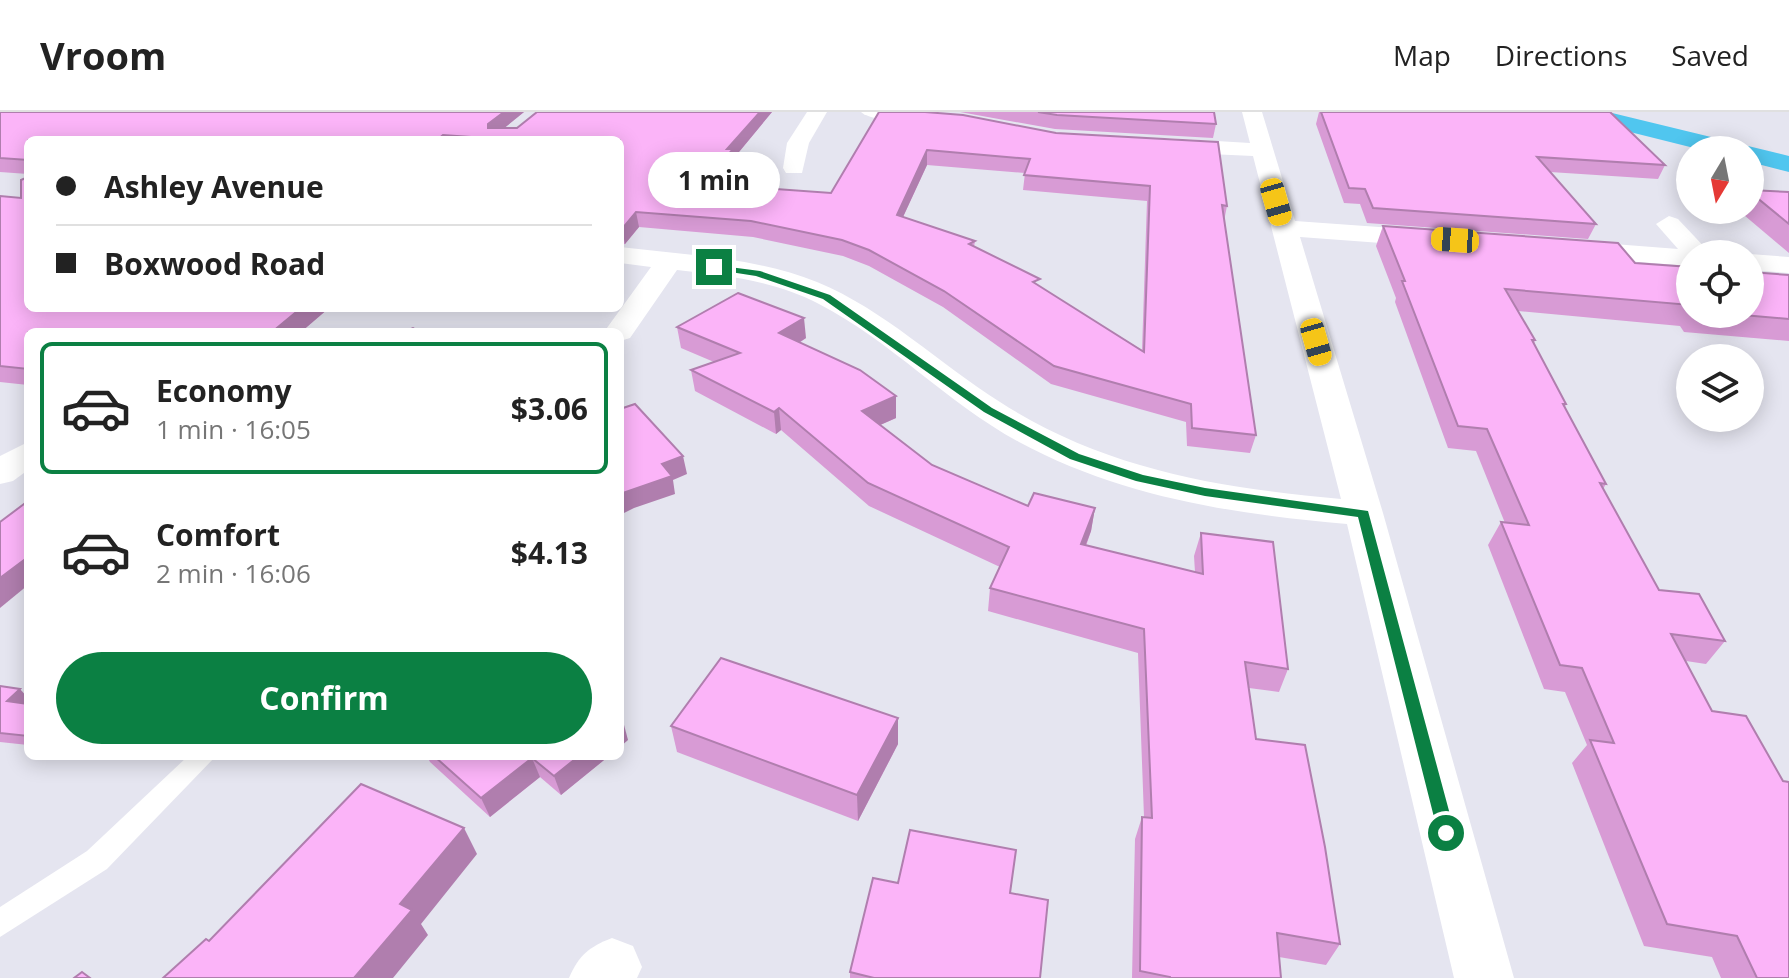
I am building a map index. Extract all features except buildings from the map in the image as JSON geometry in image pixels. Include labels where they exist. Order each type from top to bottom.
[{"type":"street","points":[[794,168],[798,143],[817,112]]},
{"type":"street","points":[[871,112],[951,118]]},
{"type":"street","points":[[1252,112],[1364,513],[1484,978]]},
{"type":"street","points":[[1145,144],[1262,150]]},
{"type":"street","points":[[1669,224],[1684,240]]},
{"type":"street","points":[[1284,228],[1460,241]]},
{"type":"street","points":[[1552,248],[1676,257]]},
{"type":"street","points":[[624,256],[757,273],[827,297],[988,410],[1074,456],[1140,478],[1205,492],[1289,506],[1364,513]]},
{"type":"street","points":[[622,328],[669,262]]},
{"type":"street","points":[[1764,263],[1789,265]]},
{"type":"street","points":[[0,440],[24,443]]},
{"type":"street","points":[[0,473],[24,456]]},
{"type":"lane","points":[[0,923],[97,860],[200,760]]},
{"type":"waterway","points":[[1512,112],[1598,117],[1677,136]]},
{"type":"waterway","points":[[1764,158],[1789,164]]},
{"type":"route","points":[[714,267],[757,273],[827,297],[988,410],[1074,456],[1140,478],[1205,492],[1289,506],[1364,513],[1446,833]]}]
